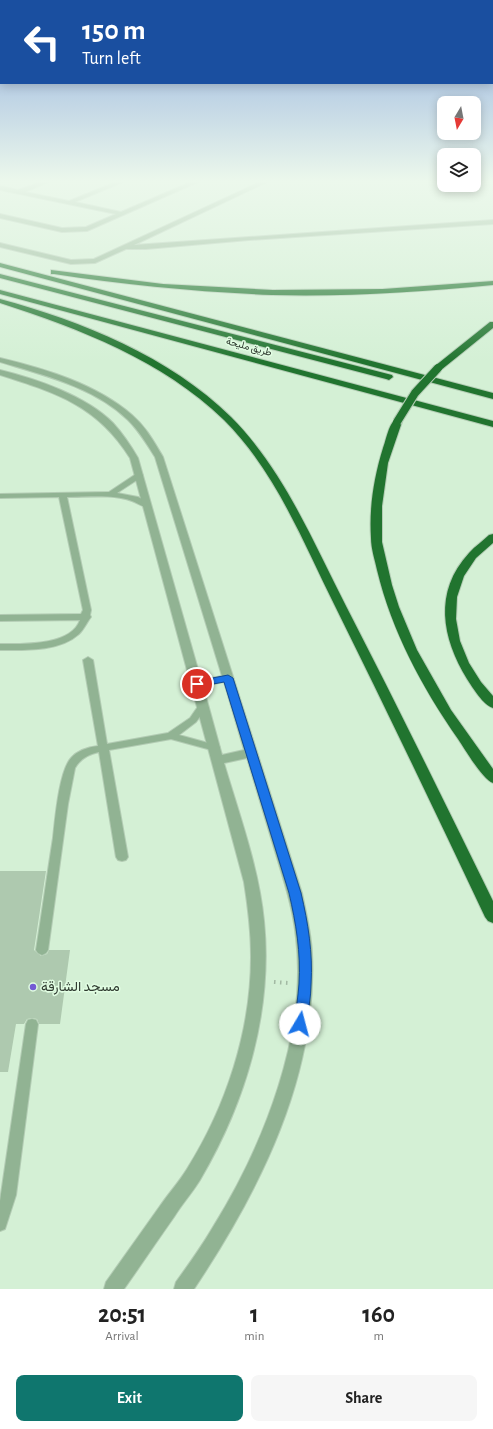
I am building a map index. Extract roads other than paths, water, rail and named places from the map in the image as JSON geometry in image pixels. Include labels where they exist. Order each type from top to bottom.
[{"type":"highway","points":[[0,262],[117,282],[237,292],[290,294],[376,292],[493,284]]},
{"type":"highway","points":[[0,265],[493,396]]},
{"type":"highway","name":"طريق مليحة","points":[[0,276],[493,404]]},
{"type":"highway","name":"طريق مليحة","points":[[0,292],[493,424]]},
{"type":"highway","points":[[0,301],[89,331],[141,356],[190,387],[233,424],[252,445],[269,468],[284,494],[392,709],[493,918]]},
{"type":"highway","points":[[493,324],[438,368],[415,394],[397,422],[387,447],[380,474],[376,504],[376,536],[385,584],[405,638],[436,698],[493,778]]},
{"type":"highway","points":[[493,537],[474,553],[461,571],[452,590],[449,612],[452,635],[459,656],[474,681],[493,704]]},
{"type":"street","points":[[0,246],[66,262],[80,263],[100,260],[137,242]]},
{"type":"street","points":[[127,247],[198,242]]},
{"type":"street","points":[[0,360],[94,392],[129,416],[147,435],[160,457],[295,893],[305,952],[305,984],[300,1024],[292,1065],[263,1149],[243,1191],[219,1234],[182,1289]]},
{"type":"street","points":[[0,372],[60,392],[94,412],[113,428],[122,438],[134,458],[251,882],[256,908],[259,935],[258,981],[253,1023],[246,1054],[234,1092],[217,1131],[196,1171],[113,1289]]},
{"type":"street","points":[[197,684],[228,678]]},
{"type":"street","points":[[216,754],[251,753]]},
{"type":"lane","points":[[111,494],[113,491],[128,484],[139,476]]},
{"type":"lane","points":[[0,496],[111,494],[135,499],[147,505]]},
{"type":"lane","points":[[0,647],[36,646],[58,641],[75,632],[81,627],[87,617],[88,610],[64,496]]},
{"type":"lane","points":[[0,618],[87,617]]},
{"type":"lane","points":[[88,660],[122,857]]},
{"type":"lane","points":[[42,950],[70,768],[74,761],[92,750],[171,736],[193,720],[202,707]]},
{"type":"lane","points":[[171,736],[216,754]]},
{"type":"lane","points":[[0,1224],[9,1195],[32,1024]]},
{"type":"place","name":"مسجد الشارقة","points":[[33,987]]}]
